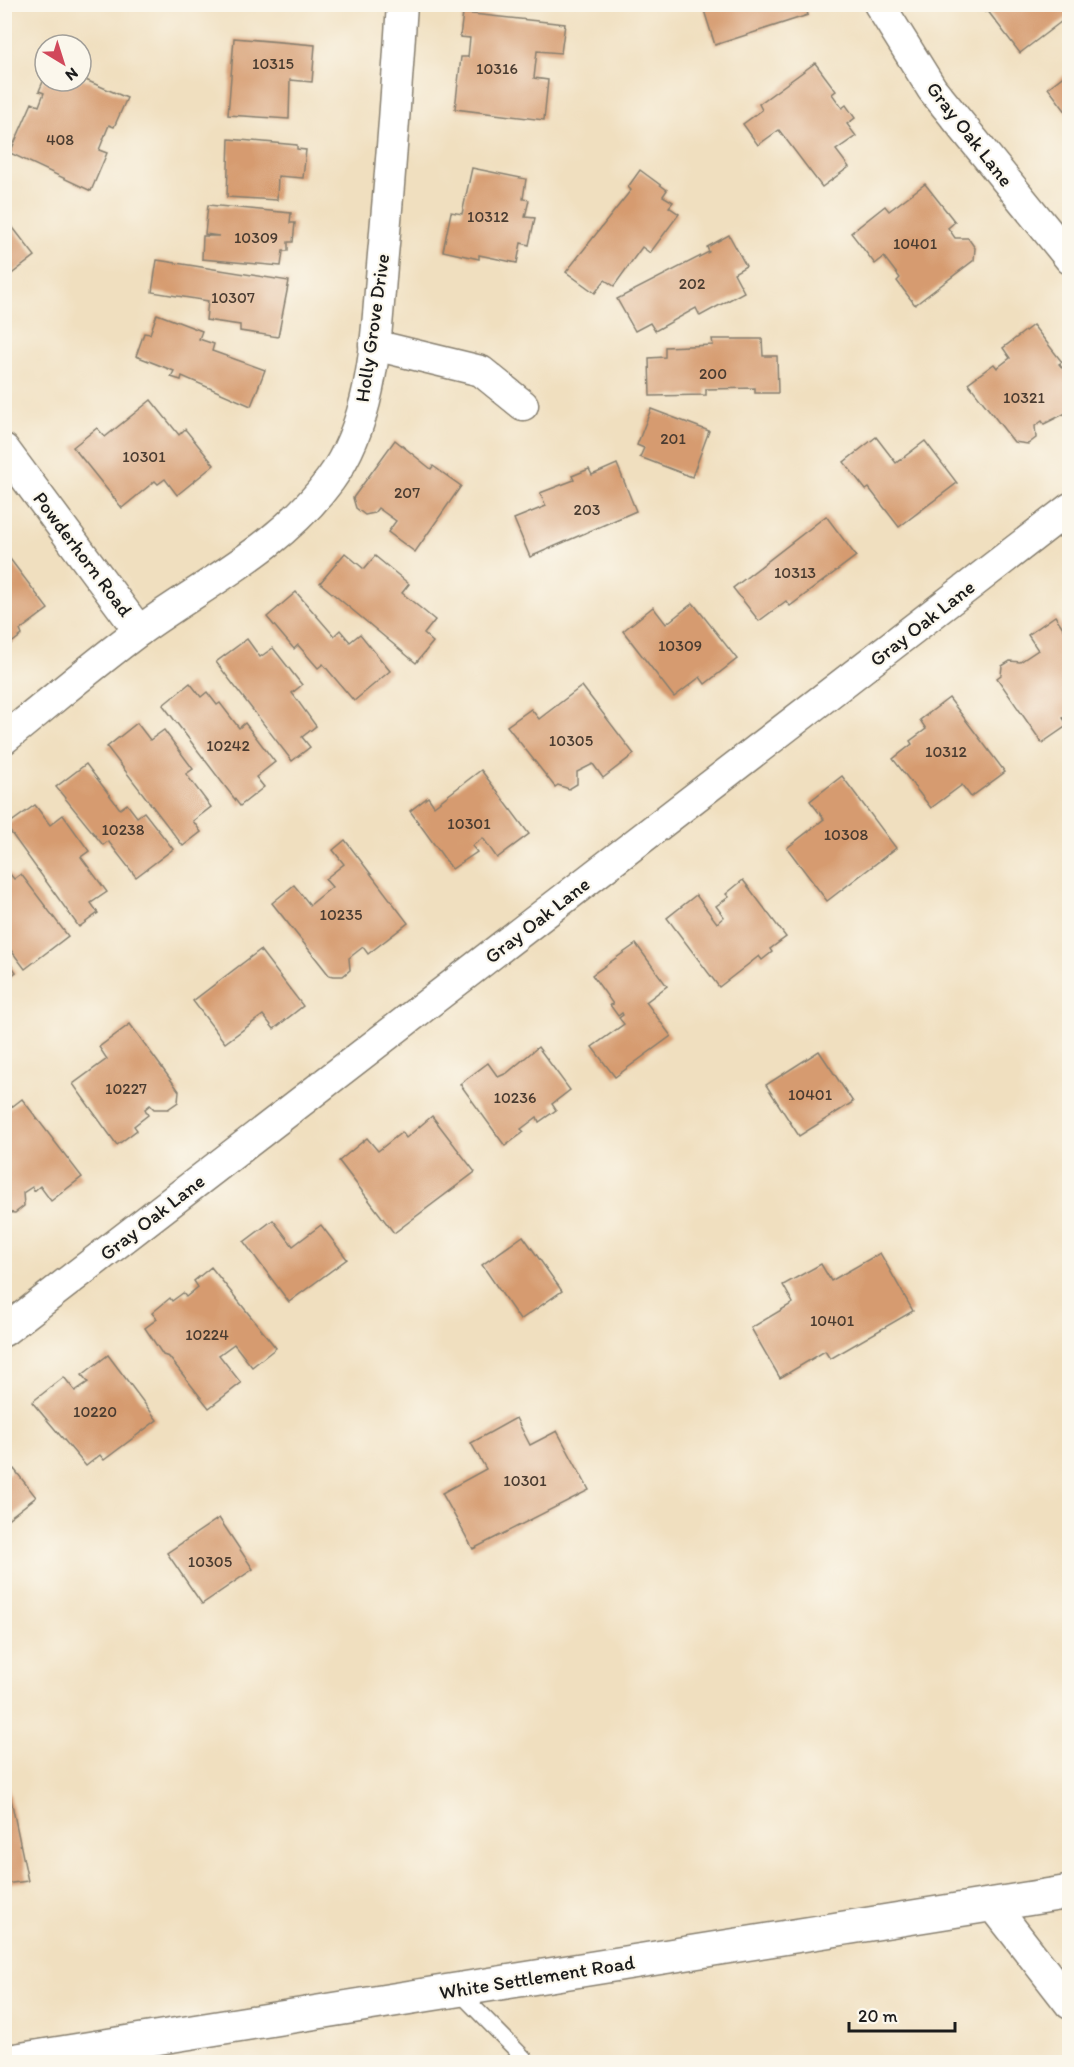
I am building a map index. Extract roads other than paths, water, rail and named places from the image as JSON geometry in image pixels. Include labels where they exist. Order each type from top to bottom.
[{"type":"main road","name":"White Settlement Road","points":[[6,2062],[1070,1892]]},
{"type":"street","name":"Holly Grove Drive","points":[[4,739],[139,631],[247,561],[296,519],[331,479],[352,438],[367,391],[374,345],[396,118],[402,4]]},
{"type":"street","name":"Gray Oak Lane","points":[[879,4],[932,88],[1070,259]]},
{"type":"street","points":[[374,345],[481,371],[523,405]]},
{"type":"street","name":"Powderhorn Road","points":[[4,449],[139,631]]},
{"type":"street","name":"Gray Oak Lane","points":[[4,1331],[1070,508]]},
{"type":"street","points":[[993,1905],[1070,2004]]},
{"type":"lane","points":[[457,1990],[528,2062]]}]
